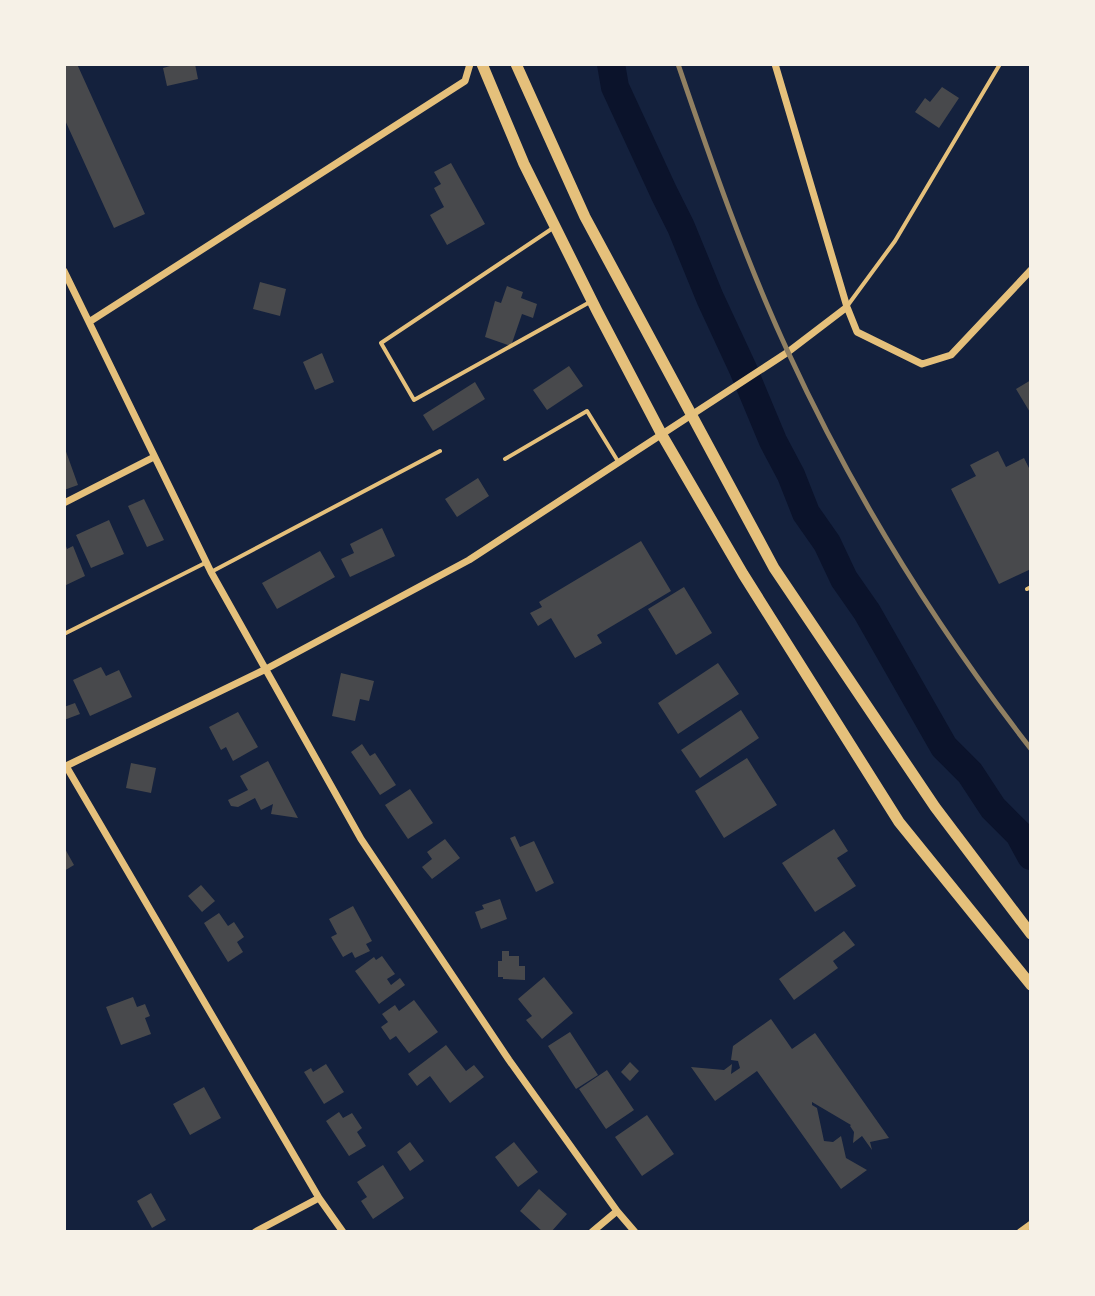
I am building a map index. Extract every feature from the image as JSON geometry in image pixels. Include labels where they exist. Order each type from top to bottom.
[{"type":"main road","points":[[482,64],[524,164],[592,301],[662,435],[743,574],[899,822],[1031,985]]},
{"type":"main road","points":[[516,64],[585,217],[774,568],[935,807],[1031,934]]},
{"type":"street","points":[[89,322],[465,81],[470,64]]},
{"type":"street","points":[[775,64],[857,332],[922,364],[951,355],[1031,270]]},
{"type":"street","points":[[64,271],[211,572],[361,839],[509,1060],[635,1232]]},
{"type":"street","points":[[343,1232],[319,1198],[65,767],[266,669],[469,560],[769,364],[847,307]]},
{"type":"street","points":[[64,503],[154,457]]},
{"type":"street","points":[[255,1232],[319,1198]]},
{"type":"street","points":[[592,1232],[617,1211]]},
{"type":"street","points":[[1020,1232],[1031,1224]]},
{"type":"lane","points":[[847,307],[895,241],[1000,64]]},
{"type":"lane","points":[[555,227],[381,343],[414,400],[592,301]]},
{"type":"lane","points":[[505,459],[587,411],[619,463]]},
{"type":"lane","points":[[211,572],[440,451]]},
{"type":"lane","points":[[64,634],[206,562]]},
{"type":"building","points":[[64,64],[77,64],[145,214],[114,228],[64,118]]},
{"type":"building","points":[[195,64],[198,79],[167,86],[163,68]]},
{"type":"building","points":[[942,87],[959,98],[939,128],[915,112],[925,98],[930,102]]},
{"type":"building","points":[[451,163],[485,224],[447,245],[430,215],[444,207],[434,188],[441,184],[434,172]]},
{"type":"building","points":[[260,282],[286,289],[280,316],[253,309]]},
{"type":"building","points":[[507,286],[523,292],[521,298],[537,304],[533,318],[522,314],[511,346],[485,337],[495,301],[501,303]]},
{"type":"building","points":[[322,353],[334,382],[315,390],[303,362]]},
{"type":"building","points":[[569,366],[583,386],[547,410],[533,390]]},
{"type":"building","points":[[1031,380],[1031,414],[1016,389]]},
{"type":"building","points":[[475,382],[485,399],[433,431],[423,415]]},
{"type":"building","points":[[64,446],[78,485],[64,490]]},
{"type":"building","points":[[998,451],[1006,467],[1024,458],[1031,472],[1031,569],[999,584],[951,489],[976,476],[970,465]]},
{"type":"building","points":[[478,478],[489,496],[457,517],[445,499]]},
{"type":"building","points":[[144,499],[164,540],[147,547],[128,506]]},
{"type":"building","points":[[109,520],[124,554],[91,568],[76,535]]},
{"type":"building","points":[[382,528],[395,556],[350,577],[341,559],[354,553],[350,544]]},
{"type":"building","points":[[64,541],[67,549],[73,546],[85,576],[64,586]]},
{"type":"building","points":[[641,541],[671,591],[597,635],[602,643],[575,658],[551,618],[538,626],[530,613],[542,607],[539,602]]},
{"type":"building","points":[[320,551],[335,577],[277,609],[262,583]]},
{"type":"building","points":[[684,587],[712,633],[676,655],[648,609]]},
{"type":"building","points":[[718,663],[739,694],[678,734],[658,703]]},
{"type":"building","points":[[101,667],[106,676],[119,670],[132,697],[90,716],[73,680]]},
{"type":"building","points":[[341,673],[374,681],[369,701],[360,699],[355,721],[332,716]]},
{"type":"building","points":[[75,703],[80,714],[64,720],[64,707]]},
{"type":"building","points":[[741,710],[759,738],[700,778],[681,750]]},
{"type":"building","points":[[238,712],[258,747],[233,761],[226,747],[221,750],[209,727]]},
{"type":"building","points":[[362,744],[370,756],[375,753],[396,785],[380,795],[351,752]]},
{"type":"building","points":[[747,758],[777,805],[724,838],[695,791]]},
{"type":"building","points":[[268,761],[298,818],[271,814],[273,804],[261,810],[255,798],[238,807],[231,806],[228,800],[248,790],[240,776]]},
{"type":"building","points":[[131,763],[156,768],[151,793],[126,788]]},
{"type":"building","points":[[410,789],[433,823],[408,839],[385,805]]},
{"type":"building","points":[[834,829],[848,851],[837,858],[856,886],[815,912],[782,863]]},
{"type":"building","points":[[515,836],[520,847],[534,841],[554,883],[536,892],[510,838]]},
{"type":"building","points":[[445,839],[460,858],[432,879],[422,867],[432,859],[427,852]]},
{"type":"building","points":[[64,847],[74,865],[64,871]]},
{"type":"building","points":[[201,885],[215,901],[202,912],[188,896]]},
{"type":"building","points":[[500,899],[507,919],[481,929],[475,912],[484,909],[482,905]]},
{"type":"building","points":[[353,906],[372,941],[366,944],[370,951],[355,958],[352,952],[343,957],[331,937],[337,934],[329,919]]},
{"type":"building","points":[[219,913],[228,926],[234,922],[244,937],[237,942],[243,952],[228,962],[204,923]]},
{"type":"building","points":[[844,931],[855,945],[833,961],[838,968],[794,1000],[779,979]]},
{"type":"building","points":[[502,951],[509,951],[509,956],[519,956],[519,966],[525,966],[525,980],[498,977],[498,961],[502,961]]},
{"type":"building","points":[[382,956],[395,974],[387,979],[391,985],[400,978],[405,985],[379,1004],[355,971],[374,957],[376,960]]},
{"type":"building","points":[[544,977],[573,1013],[542,1039],[526,1020],[532,1016],[518,999]]},
{"type":"building","points":[[133,997],[137,1007],[145,1004],[150,1016],[145,1018],[151,1034],[121,1045],[106,1007]]},
{"type":"building","points":[[414,1000],[438,1032],[409,1053],[396,1036],[390,1040],[381,1027],[388,1022],[382,1014],[395,1005],[399,1011]]},
{"type":"building","points":[[771,1019],[792,1049],[815,1033],[889,1138],[870,1142],[872,1150],[862,1136],[853,1143],[851,1125],[812,1102],[817,1108],[824,1141],[833,1142],[841,1136],[846,1158],[867,1170],[841,1189],[757,1071],[715,1101],[691,1067],[724,1070],[732,1064],[731,1074],[740,1068],[738,1061],[731,1060],[733,1046]]},
{"type":"building","points":[[570,1032],[598,1075],[576,1089],[548,1046]]},
{"type":"building","points":[[446,1045],[466,1071],[474,1065],[484,1077],[450,1103],[430,1076],[417,1086],[408,1074]]},
{"type":"building","points":[[630,1062],[639,1071],[630,1081],[621,1072]]},
{"type":"building","points":[[326,1064],[344,1092],[324,1104],[304,1072],[311,1068],[313,1072]]},
{"type":"building","points":[[607,1070],[634,1110],[606,1129],[579,1089]]},
{"type":"building","points":[[204,1087],[221,1118],[190,1135],[173,1104]]},
{"type":"building","points":[[339,1112],[343,1118],[352,1113],[362,1128],[357,1132],[366,1146],[349,1156],[326,1121]]},
{"type":"building","points":[[647,1115],[674,1154],[642,1176],[615,1137]]},
{"type":"building","points":[[410,1142],[424,1161],[410,1171],[397,1152]]},
{"type":"building","points":[[514,1142],[538,1172],[518,1187],[495,1157]]},
{"type":"building","points":[[383,1165],[404,1198],[373,1219],[361,1201],[367,1197],[357,1182]]},
{"type":"building","points":[[539,1189],[567,1214],[551,1232],[543,1232],[520,1211]]},
{"type":"building","points":[[151,1193],[166,1220],[152,1228],[137,1201]]},
{"type":"waterway","points":[[611,64],[615,87],[681,227],[806,513],[827,543],[844,579],[867,612],[944,747],[970,773],[993,808],[1019,834],[1031,856]]},
{"type":"railway","points":[[678,64],[743,246],[813,405],[898,558],[962,655],[1031,749]]}]
